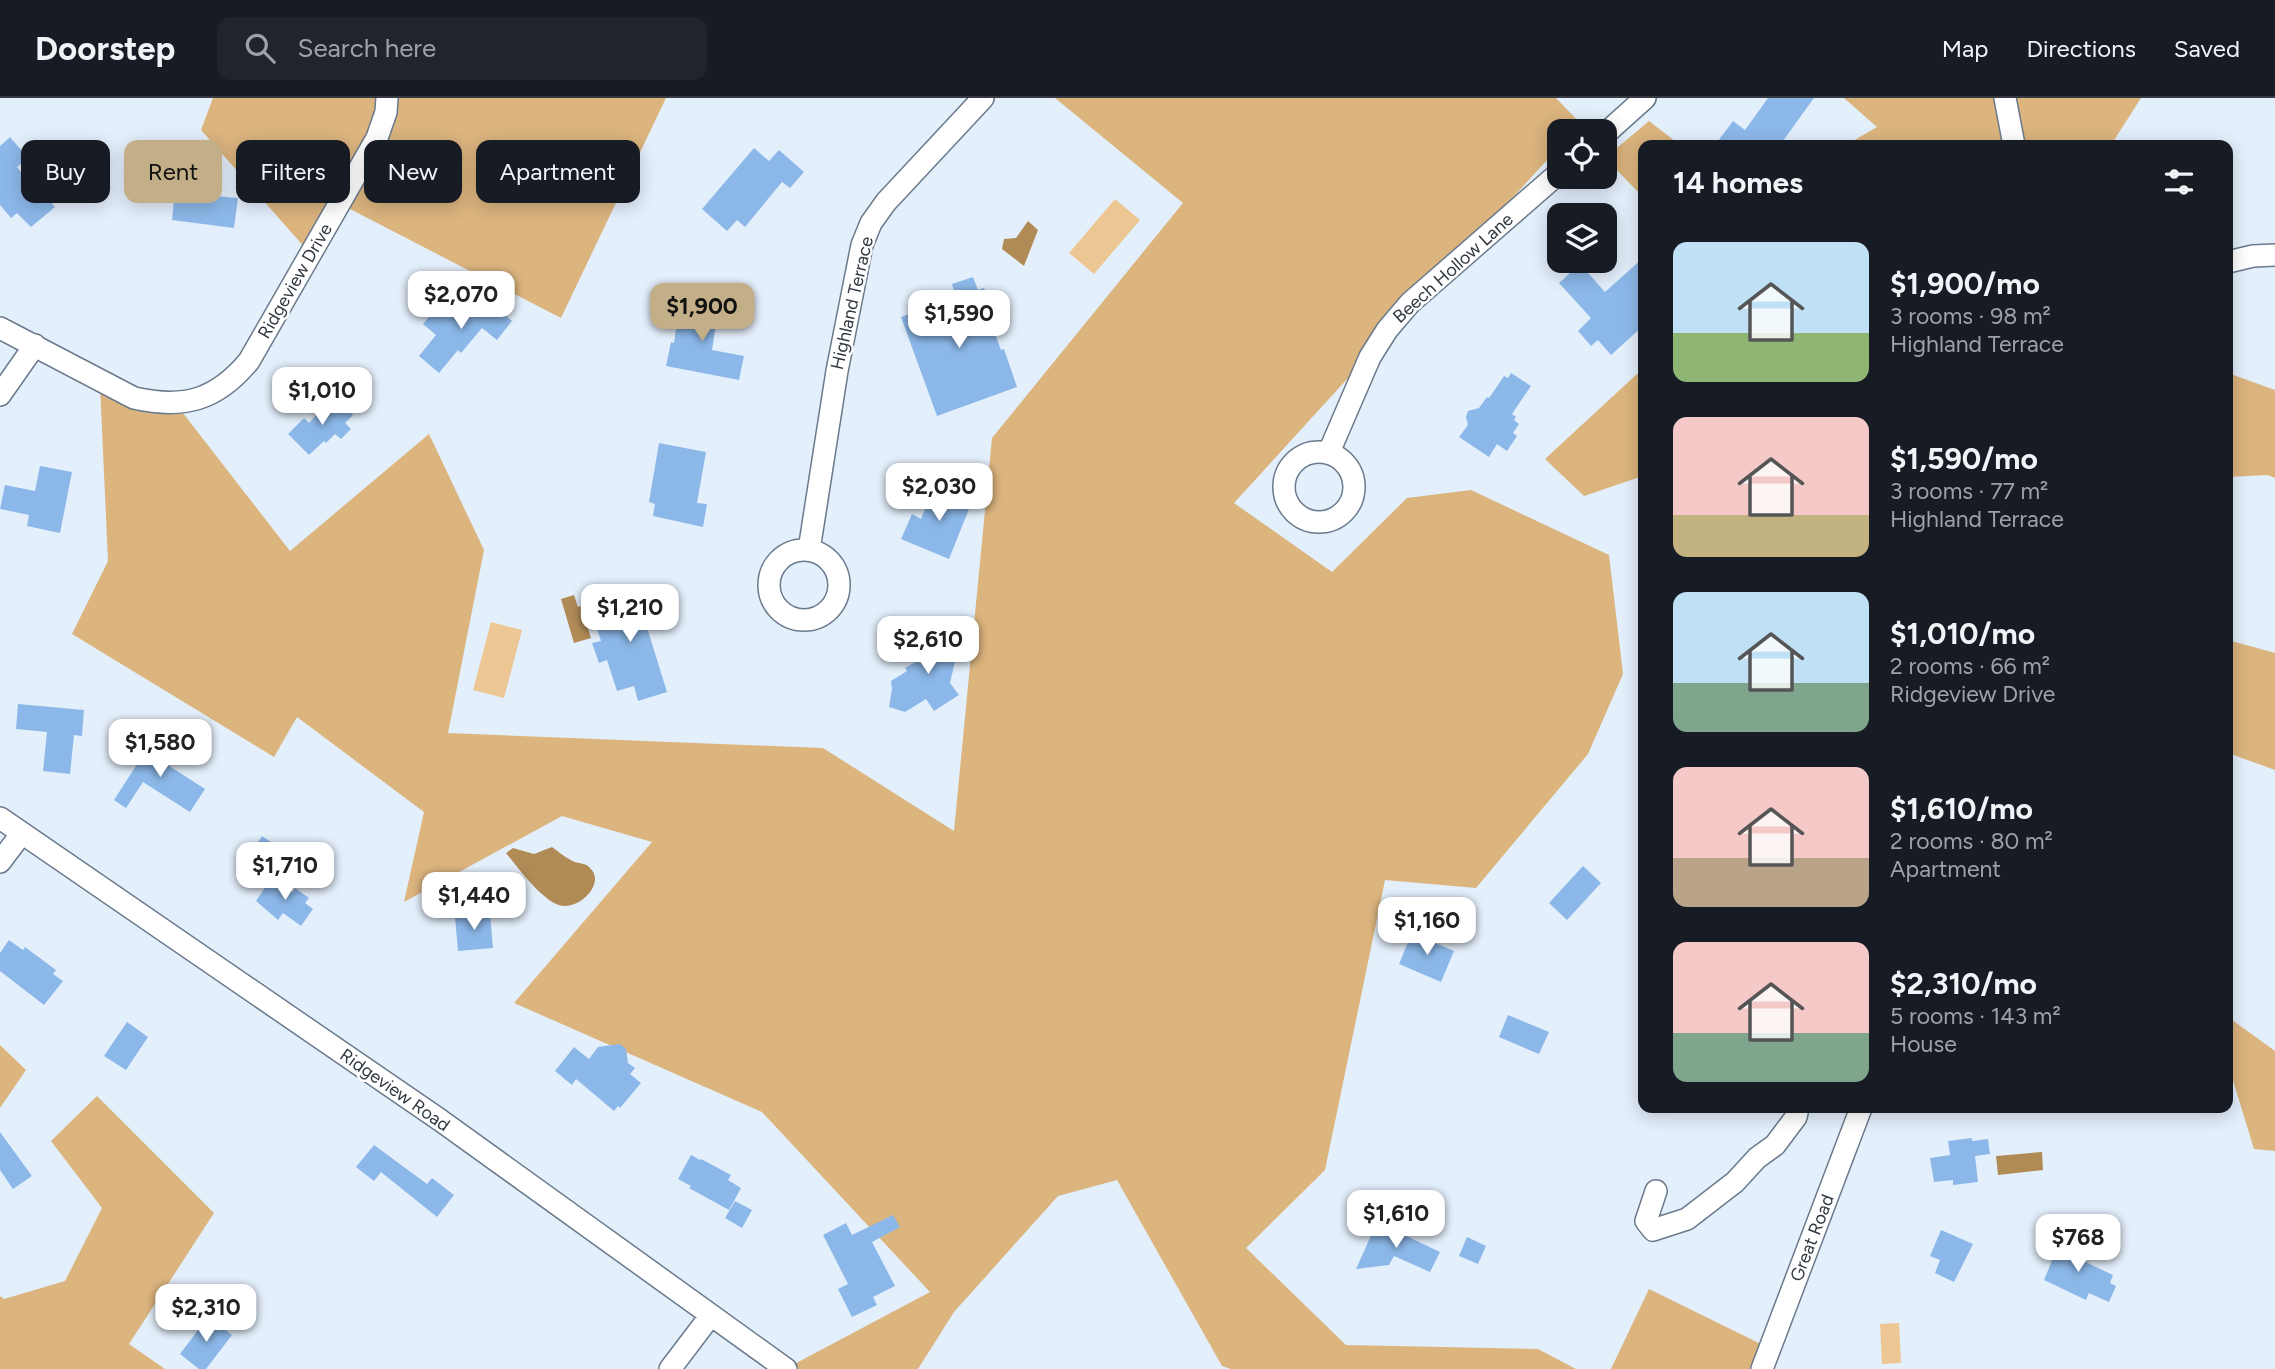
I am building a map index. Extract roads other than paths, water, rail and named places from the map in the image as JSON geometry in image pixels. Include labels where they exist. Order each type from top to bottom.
[{"type":"street","name":"Ridgeview Drive","points":[[0,328],[134,398],[177,404],[218,390],[235,378],[249,361],[377,138],[386,112],[387,98]]},
{"type":"street","name":"Highland Terrace","points":[[809,550],[837,371],[862,245],[871,223],[886,202],[983,98]]},
{"type":"street","points":[[2005,98],[2013,140]]},
{"type":"street","points":[[1617,120],[1631,103]]},
{"type":"street","name":"Beech Hollow Lane","points":[[1329,453],[1370,357],[1387,330],[1410,303],[1547,183]]},
{"type":"street","points":[[2233,261],[2275,255]]},
{"type":"street","points":[[0,395],[35,345]]},
{"type":"street","name":"Ridgeview Road","points":[[0,818],[440,1120],[786,1369]]},
{"type":"street","points":[[0,862],[22,833]]},
{"type":"street","points":[[1656,1191],[1646,1221],[1653,1230],[1687,1219],[1735,1182],[1757,1158],[1775,1145],[1797,1113]]},
{"type":"street","name":"Great Road","points":[[1762,1369],[1859,1113]]},
{"type":"street","points":[[670,1369],[711,1315]]}]
